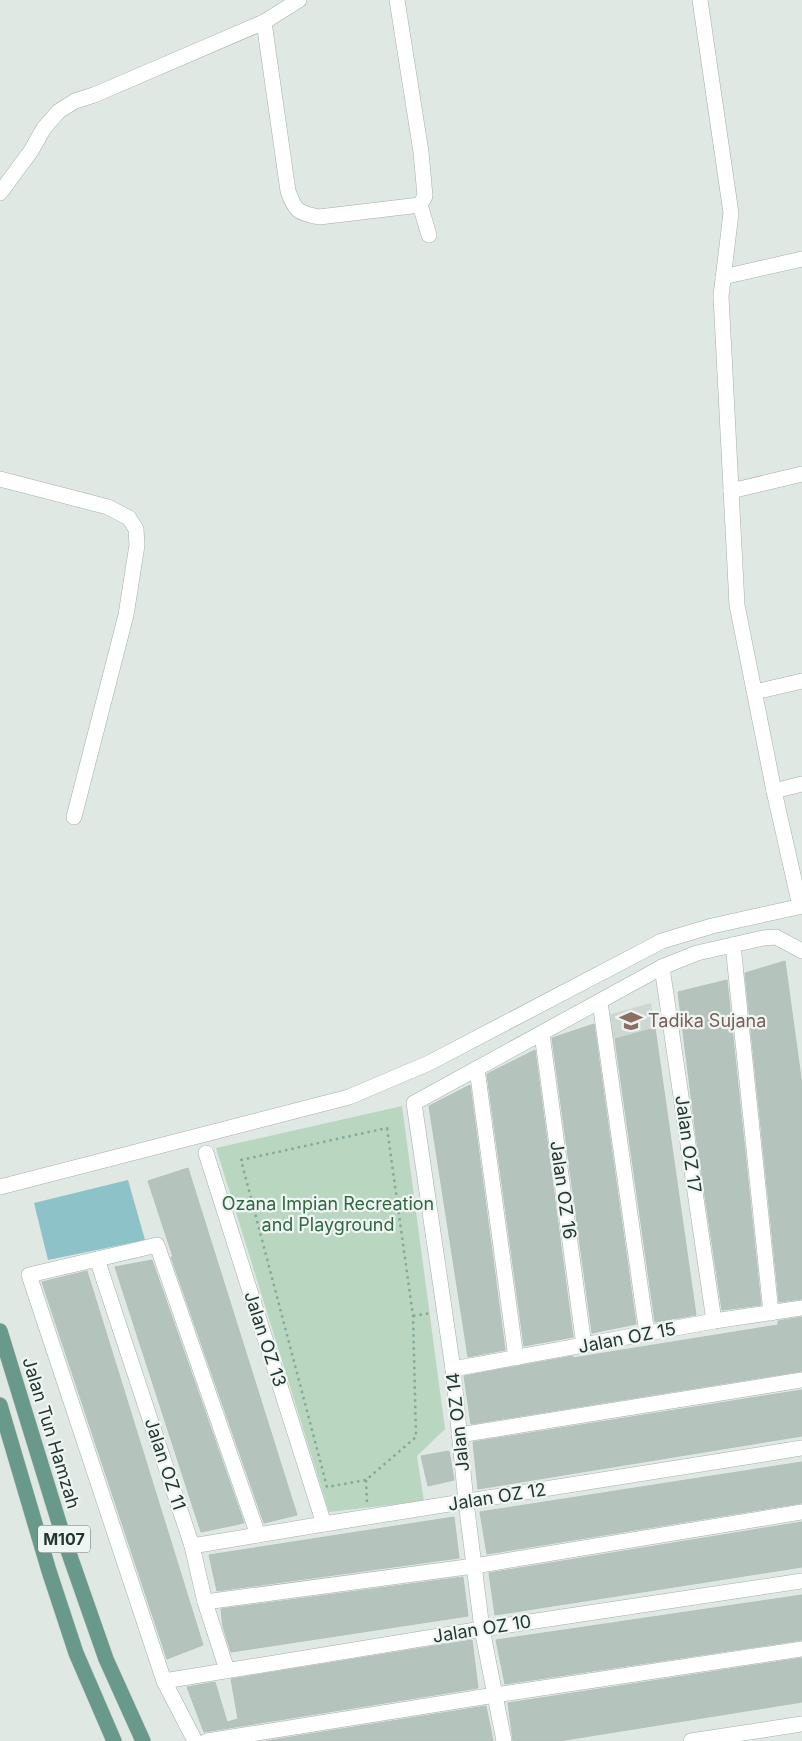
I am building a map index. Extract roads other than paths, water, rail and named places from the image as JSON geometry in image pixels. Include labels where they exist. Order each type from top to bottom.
[{"type":"main road","name":"Jalan Tun Hamzah","points":[[0,1331],[64,1539],[106,1659],[143,1741]]},
{"type":"main road","name":"M107","points":[[0,1405],[49,1571],[76,1653],[114,1741]]},
{"type":"street","points":[[0,193],[31,150],[44,128],[58,111],[75,101],[94,95],[264,22],[299,0]]},
{"type":"street","points":[[397,0],[421,152],[425,196],[420,205],[429,235]]},
{"type":"street","points":[[0,1187],[349,1096],[429,1063],[662,940],[712,926],[801,906],[797,874],[774,791],[737,605],[721,296],[731,213],[700,0]]},
{"type":"street","points":[[264,22],[288,191],[293,204],[303,214],[319,217],[420,205]]},
{"type":"street","points":[[723,277],[802,259]]},
{"type":"street","points":[[731,491],[802,474]]},
{"type":"street","points":[[0,480],[108,507],[128,518],[136,529],[136,545],[126,615],[74,817]]},
{"type":"street","points":[[754,692],[802,681]]},
{"type":"street","points":[[774,791],[802,784]]},
{"type":"street","points":[[516,1358],[477,1069],[662,967],[697,953],[763,938],[776,937],[801,950]]},
{"type":"street","points":[[733,945],[771,1313]]},
{"type":"street","name":"Jalan OZ 17","points":[[662,967],[714,1321]]},
{"type":"street","points":[[600,1002],[647,1334]]},
{"type":"street","name":"Jalan OZ 16","points":[[542,1034],[584,1346]]},
{"type":"street","name":"Jalan OZ 14","points":[[477,1069],[414,1103],[453,1369],[466,1502],[482,1629],[504,1741]]},
{"type":"street","name":"Jalan OZ 13","points":[[206,1153],[324,1524]]},
{"type":"street","points":[[196,1741],[164,1681],[29,1275],[157,1245],[258,1535]]},
{"type":"street","name":"Jalan OZ 11","points":[[97,1259],[192,1546],[205,1602],[227,1670]]},
{"type":"street","name":"Jalan OZ 15","points":[[453,1369],[714,1321],[802,1308]]},
{"type":"street","points":[[459,1435],[802,1380]]},
{"type":"street","name":"Jalan OZ 12","points":[[192,1546],[802,1448]]},
{"type":"street","points":[[205,1602],[474,1566],[802,1512]]},
{"type":"street","name":"Jalan OZ 10","points":[[164,1681],[482,1629],[802,1581]]},
{"type":"street","points":[[207,1741],[802,1648]]},
{"type":"street","points":[[691,1741],[802,1724]]},
{"type":"water","points":[[128,1180],[145,1240],[48,1260],[34,1203]]},
{"type":"place","name":"Tadika Sujana","points":[[631,1021]]},
{"type":"park label","name":"Ozana Impian Recreation and Playground","points":[[328,1214]]}]
